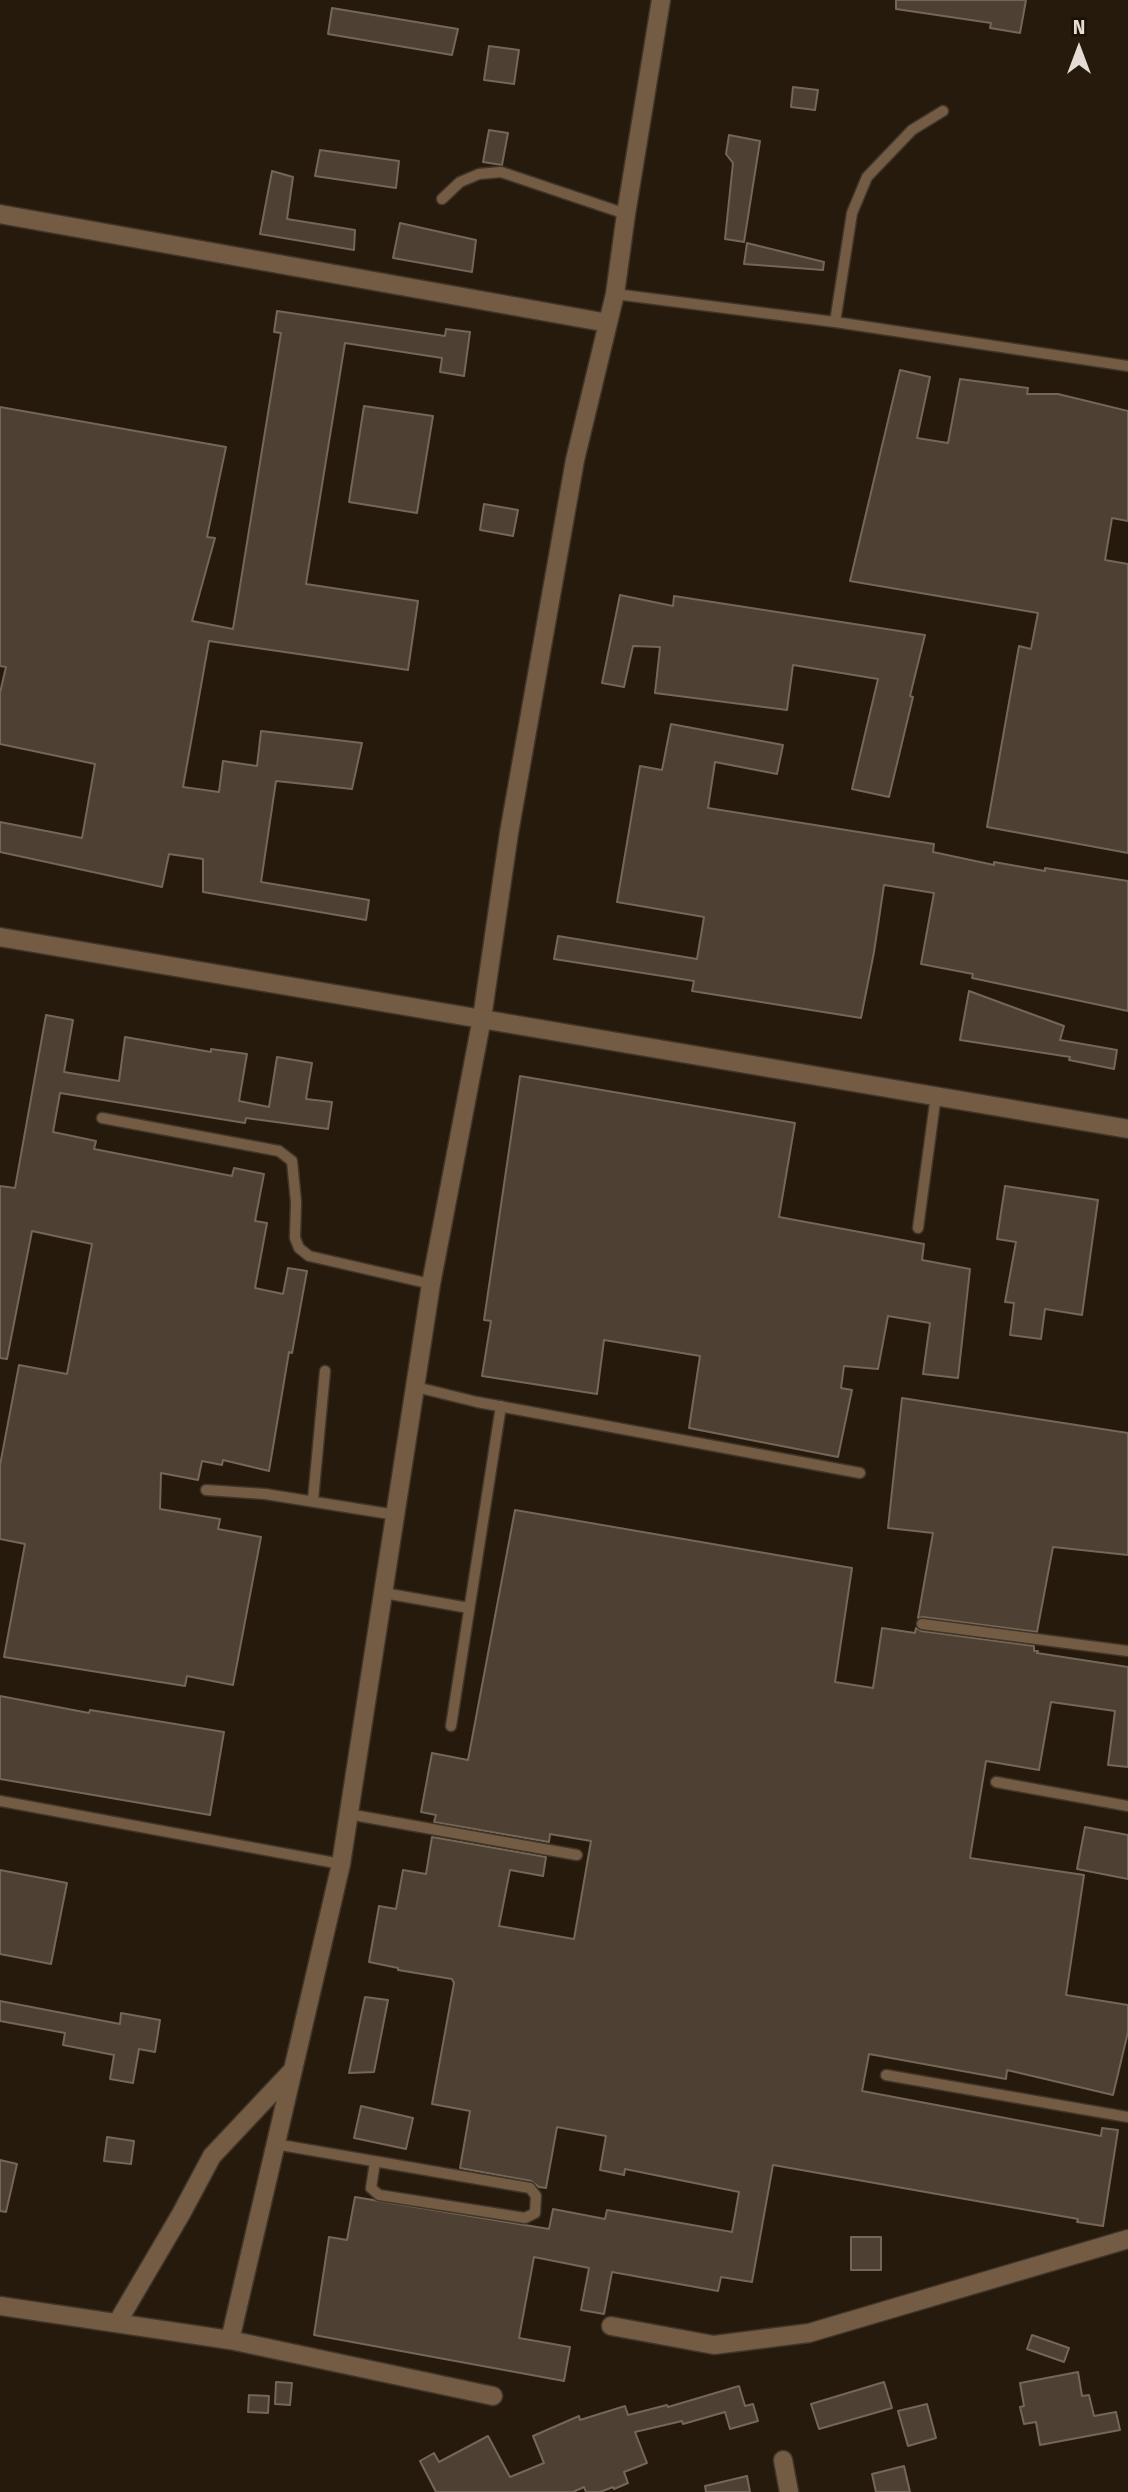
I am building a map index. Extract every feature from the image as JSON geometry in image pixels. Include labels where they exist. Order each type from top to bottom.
[{"type":"street","points":[[230,2340],[341,1864],[431,1284],[482,1018],[509,833],[575,460],[615,294],[661,0]]},
{"type":"street","points":[[0,214],[608,323]]},
{"type":"street","points":[[0,937],[1128,1129]]},
{"type":"street","points":[[117,2323],[212,2156],[292,2071]]},
{"type":"street","points":[[611,2326],[714,2345],[809,2333],[1128,2239]]},
{"type":"street","points":[[0,2306],[230,2340],[494,2396]]},
{"type":"street","points":[[783,2460],[789,2492]]},
{"type":"lane","points":[[835,321],[852,213],[867,177],[912,130],[943,111]]},
{"type":"lane","points":[[442,199],[460,182],[479,174],[500,172],[626,214]]},
{"type":"lane","points":[[615,294],[835,321],[1128,366]]},
{"type":"lane","points":[[918,1228],[936,1095]]},
{"type":"lane","points":[[102,1118],[279,1151],[292,1161],[296,1202],[295,1238],[299,1248],[309,1256],[431,1284]]},
{"type":"lane","points":[[313,1500],[325,1371]]},
{"type":"lane","points":[[416,1387],[500,1406],[860,1473]]},
{"type":"lane","points":[[451,1726],[500,1406]]},
{"type":"lane","points":[[206,1490],[313,1500],[396,1515]]},
{"type":"lane","points":[[384,1593],[469,1608]]},
{"type":"lane","points":[[922,1624],[1128,1651]]},
{"type":"lane","points":[[996,1782],[1128,1806]]},
{"type":"lane","points":[[0,1801],[341,1864]]},
{"type":"lane","points":[[348,1814],[577,1855]]},
{"type":"lane","points":[[886,2075],[1128,2116]]},
{"type":"lane","points":[[275,2144],[530,2188],[536,2196],[535,2213],[525,2218],[379,2195],[371,2188],[376,2162]]},
{"type":"building","points":[[896,0],[1026,0],[1020,33],[990,28],[991,23],[896,9]]},
{"type":"building","points":[[332,8],[458,29],[452,55],[328,34]]},
{"type":"building","points":[[489,46],[519,50],[514,84],[484,80]]},
{"type":"building","points":[[793,87],[818,90],[815,110],[791,107]]},
{"type":"building","points":[[489,130],[508,133],[502,165],[483,162]]},
{"type":"building","points":[[729,135],[760,141],[744,242],[725,239],[733,163],[726,154]]},
{"type":"building","points":[[320,150],[399,161],[396,188],[315,176]]},
{"type":"building","points":[[272,171],[293,177],[287,219],[355,230],[354,250],[260,234]]},
{"type":"building","points":[[400,223],[476,240],[472,272],[393,258]]},
{"type":"building","points":[[747,243],[824,262],[823,270],[744,264]]},
{"type":"building","points":[[277,311],[445,336],[446,329],[470,332],[464,376],[440,372],[442,358],[345,343],[306,584],[418,601],[408,670],[209,641],[183,787],[219,792],[223,761],[257,766],[261,731],[362,743],[352,789],[276,781],[261,882],[369,900],[366,920],[203,892],[203,859],[169,854],[162,887],[0,852],[0,822],[82,838],[95,764],[0,744],[0,693],[6,667],[0,666],[0,407],[226,447],[207,537],[215,538],[192,621],[233,629],[281,333],[274,332]]},
{"type":"building","points":[[900,370],[930,377],[917,438],[948,443],[960,379],[1028,388],[1027,394],[1058,394],[1128,411],[1128,521],[1112,518],[1105,560],[1128,564],[1128,853],[987,827],[1019,646],[1031,649],[1038,613],[850,581]]},
{"type":"building","points":[[364,406],[433,416],[417,513],[349,502]]},
{"type":"building","points":[[484,504],[518,510],[513,536],[480,530]]},
{"type":"building","points":[[620,595],[673,606],[674,596],[925,635],[889,797],[852,789],[878,679],[793,665],[787,710],[655,693],[660,647],[633,646],[624,687],[602,683]]},
{"type":"building","points":[[671,724],[783,745],[777,774],[715,762],[708,808],[934,844],[933,852],[994,865],[994,862],[1045,871],[1045,868],[1128,881],[1128,1011],[972,978],[973,974],[921,964],[934,893],[884,885],[861,1018],[692,991],[694,981],[554,959],[558,936],[697,959],[704,917],[617,902],[640,766],[662,770]]},
{"type":"building","points":[[969,991],[1064,1026],[1060,1040],[1117,1050],[1114,1069],[1069,1060],[1070,1057],[960,1040]]},
{"type":"building","points":[[46,1015],[73,1020],[64,1072],[119,1081],[125,1037],[211,1052],[211,1049],[247,1054],[239,1101],[269,1107],[277,1057],[312,1063],[306,1099],[332,1102],[328,1129],[246,1118],[245,1123],[60,1093],[53,1132],[96,1141],[94,1149],[232,1176],[234,1168],[264,1174],[255,1221],[267,1223],[255,1288],[283,1294],[288,1268],[307,1271],[292,1353],[289,1352],[269,1471],[223,1460],[222,1465],[202,1461],[198,1480],[161,1473],[160,1509],[220,1519],[218,1529],[261,1537],[233,1685],[187,1676],[185,1686],[4,1657],[25,1544],[0,1539],[0,1465],[19,1365],[67,1374],[92,1244],[32,1231],[7,1359],[0,1358],[0,1186],[15,1188]]},
{"type":"building","points":[[520,1076],[795,1123],[779,1217],[924,1244],[922,1260],[970,1269],[958,1378],[923,1374],[930,1323],[888,1316],[878,1369],[844,1366],[841,1388],[852,1390],[838,1457],[689,1428],[700,1356],[604,1340],[597,1394],[482,1376],[491,1321],[484,1320]]},
{"type":"building","points":[[1005,1186],[1098,1200],[1082,1315],[1045,1309],[1041,1339],[1010,1335],[1014,1303],[1005,1302],[1016,1242],[997,1239]]},
{"type":"building","points":[[902,1398],[1128,1433],[1128,1555],[1053,1547],[1037,1632],[918,1618],[933,1533],[888,1528]]},
{"type":"building","points":[[515,1510],[852,1568],[835,1682],[873,1688],[882,1628],[915,1633],[916,1628],[921,1631],[1034,1646],[1037,1653],[1128,1667],[1128,1767],[1108,1765],[1115,1711],[1051,1702],[1039,1770],[986,1761],[970,1858],[1084,1875],[1066,1995],[1128,2005],[1128,2032],[1113,2095],[1007,2070],[1006,2079],[869,2054],[862,2091],[1101,2136],[1102,2128],[1118,2130],[1103,2226],[1077,2222],[1078,2219],[773,2165],[752,2282],[721,2277],[718,2291],[612,2272],[604,2314],[581,2310],[589,2268],[534,2257],[519,2338],[570,2347],[564,2381],[314,2335],[329,2237],[347,2240],[355,2197],[549,2229],[553,2209],[605,2219],[607,2210],[732,2232],[739,2192],[625,2169],[624,2175],[600,2170],[606,2136],[557,2127],[546,2188],[531,2181],[460,2168],[470,2111],[432,2104],[454,1983],[452,1979],[369,1962],[379,1906],[396,1909],[403,1870],[426,1874],[432,1837],[546,1857],[543,1876],[510,1870],[499,1926],[574,1939],[591,1841],[550,1834],[549,1842],[434,1822],[436,1815],[421,1812],[432,1753],[468,1760]]},
{"type":"building","points":[[0,1696],[89,1713],[90,1710],[224,1732],[210,1815],[0,1779]]},
{"type":"building","points":[[1085,1827],[1128,1835],[1128,1879],[1077,1869]]},
{"type":"building","points":[[0,1870],[67,1883],[51,1964],[0,1954]]},
{"type":"building","points":[[365,1997],[388,2000],[374,2072],[349,2073]]},
{"type":"building","points":[[0,2001],[120,2024],[121,2013],[160,2020],[155,2052],[139,2049],[133,2083],[110,2079],[114,2055],[63,2045],[65,2033],[0,2021]]},
{"type":"building","points":[[361,2106],[413,2118],[406,2149],[354,2138]]},
{"type":"building","points":[[107,2137],[134,2141],[131,2164],[104,2161]]},
{"type":"building","points":[[0,2160],[17,2164],[6,2212],[0,2211]]},
{"type":"building","points":[[851,2237],[881,2237],[881,2270],[851,2270]]},
{"type":"building","points":[[1032,2335],[1069,2348],[1064,2362],[1027,2349]]},
{"type":"building","points":[[1078,2372],[1082,2396],[1089,2395],[1094,2416],[1116,2412],[1120,2430],[1040,2445],[1036,2422],[1024,2424],[1020,2407],[1024,2406],[1020,2383]]},
{"type":"building","points":[[276,2382],[292,2383],[290,2405],[275,2404]]},
{"type":"building","points":[[884,2382],[892,2408],[819,2429],[811,2404]]},
{"type":"building","points":[[739,2386],[745,2406],[753,2404],[758,2421],[730,2429],[725,2412],[683,2424],[682,2421],[635,2432],[647,2463],[624,2472],[628,2483],[614,2489],[613,2487],[600,2492],[586,2492],[584,2487],[573,2492],[436,2492],[420,2461],[434,2453],[439,2462],[488,2436],[510,2477],[544,2463],[533,2436],[579,2416],[580,2420],[625,2406],[628,2415],[667,2405],[668,2407]]},
{"type":"building","points":[[249,2395],[269,2396],[268,2413],[248,2412]]},
{"type":"building","points":[[927,2404],[936,2438],[908,2446],[898,2411]]},
{"type":"building","points":[[904,2466],[910,2492],[876,2492],[872,2474]]},
{"type":"building","points":[[747,2476],[750,2492],[706,2492],[705,2486]]}]
